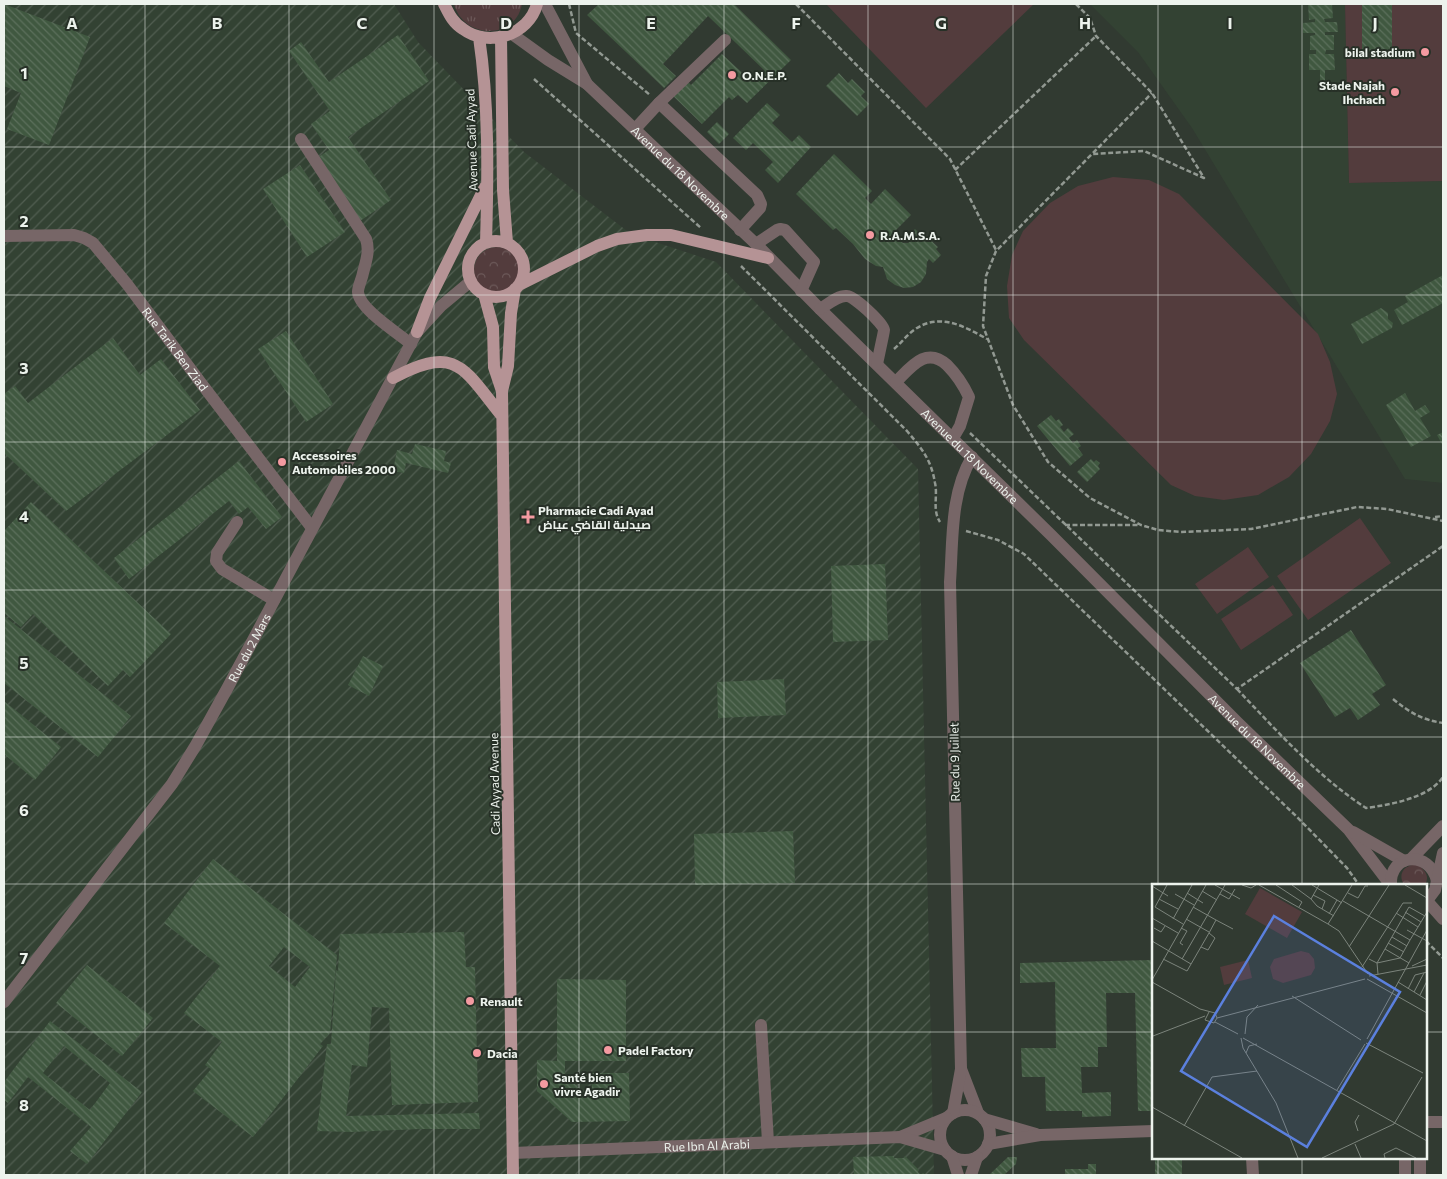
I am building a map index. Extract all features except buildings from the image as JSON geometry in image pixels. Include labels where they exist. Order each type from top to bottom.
[{"type":"main road","points":[[444,4],[450,17],[463,30],[479,37],[506,36],[526,24],[537,4]]},
{"type":"main road","points":[[506,36],[503,190],[507,243]]},
{"type":"main road","name":"Avenue Cadi Ayyad","points":[[479,37],[483,62],[488,182],[486,243]]},
{"type":"main road","points":[[417,332],[430,298],[488,182]]},
{"type":"main road","points":[[502,392],[508,366],[511,313],[517,287],[523,276],[524,266],[521,257],[507,243],[496,241],[486,243],[476,249],[470,259],[468,270],[474,286],[484,294],[492,297],[508,294],[517,287],[597,246],[617,239],[647,235],[671,235],[768,258]]},
{"type":"main road","points":[[484,294],[493,326],[494,367],[502,392]]},
{"type":"main road","points":[[394,378],[416,366],[431,362],[443,361],[454,364],[472,379],[502,416]]},
{"type":"main road","name":"Cadi Ayyad Avenue","points":[[502,392],[513,1175]]},
{"type":"street","name":"Avenue du 18 Novembre","points":[[545,4],[587,84]]},
{"type":"street","name":"Avenue du 18 Novembre","points":[[506,36],[587,84],[756,244],[768,258],[1052,535],[1238,723],[1349,830],[1390,884]]},
{"type":"street","points":[[635,128],[725,40]]},
{"type":"street","points":[[659,103],[757,195],[760,208],[740,230]]},
{"type":"street","points":[[301,139],[366,239],[369,247],[358,291],[360,300],[366,308],[411,344]]},
{"type":"street","points":[[756,244],[777,230],[785,230],[814,262],[801,290]]},
{"type":"street","name":"Rue Tarik Ben Ziad","points":[[4,236],[74,235],[93,243],[127,284],[312,528]]},
{"type":"street","name":"Rue du 2 Mars","points":[[4,1002],[172,784],[196,746],[228,688],[417,332],[441,306],[471,281]]},
{"type":"street","points":[[820,309],[836,299],[847,296],[853,298],[880,322],[884,330],[877,364]]},
{"type":"street","points":[[896,382],[912,365],[922,359],[933,356],[943,361],[961,380],[969,397],[960,426],[953,438]]},
{"type":"street","name":"Rue du 9 Juillet","points":[[949,1115],[961,1069],[950,582],[956,502],[963,472],[972,457]]},
{"type":"street","points":[[237,522],[217,553],[216,562],[222,569],[274,600]]},
{"type":"street","points":[[1391,884],[1393,870],[1407,860],[1443,826]]},
{"type":"street","name":"Avenue du 18 Novembre","points":[[1349,830],[1407,860],[1418,859],[1431,867],[1437,881]]},
{"type":"street","points":[[1427,900],[1433,894],[1443,853]]},
{"type":"street","points":[[1427,902],[1443,918]]},
{"type":"street","points":[[760,1025],[768,1142]]},
{"type":"street","name":"Rue du 9 Juillet","points":[[961,1069],[981,1116]]},
{"type":"street","points":[[958,1175],[941,1143],[941,1126],[949,1115],[961,1110],[970,1110],[981,1116],[1040,1136]]},
{"type":"street","name":"Rue Ibn Al Arabi","points":[[900,1137],[949,1115]]},
{"type":"street","points":[[948,1153],[960,1160],[968,1160],[977,1157],[984,1151],[990,1135],[988,1127],[981,1116]]},
{"type":"street","points":[[1427,1122],[1443,1122]]},
{"type":"street","points":[[988,1144],[1040,1136],[1152,1131]]},
{"type":"street","name":"Rue Ibn Al Arabi","points":[[513,1152],[900,1137],[948,1153]]},
{"type":"street","points":[[971,1175],[977,1157]]},
{"type":"street","points":[[1252,1159],[1253,1175]]},
{"type":"street","points":[[1404,1159],[1405,1175]]},
{"type":"street","points":[[1420,1159],[1420,1175]]},
{"type":"path","points":[[569,4],[576,33],[659,103]]},
{"type":"path","points":[[796,4],[950,159],[996,251]]},
{"type":"path","points":[[1076,4],[1090,18],[1096,36],[1152,93],[1204,178],[1144,151],[1092,154]]},
{"type":"path","points":[[955,170],[1096,36]]},
{"type":"path","points":[[1152,93],[996,251],[986,276],[983,326],[1014,405],[1048,462],[1090,498],[1141,525],[1158,530],[1181,532],[1251,529],[1357,507],[1387,509],[1432,517],[1443,521]]},
{"type":"path","points":[[877,364],[915,329],[938,320],[962,325],[988,340]]},
{"type":"path","points":[[960,426],[971,434],[1237,689],[1285,739],[1335,786],[1366,808],[1384,806],[1424,792],[1440,782],[1443,777]]},
{"type":"path","points":[[1432,517],[1443,516]]},
{"type":"path","points":[[1064,525],[1141,525]]},
{"type":"path","points":[[1237,689],[1443,546]]},
{"type":"path","points":[[1393,699],[1410,713],[1432,721],[1443,722]]},
{"type":"path","points":[[1427,943],[1443,958]]},
{"type":"shaded area","points":[[4,4],[394,4],[418,42],[524,152],[631,234],[716,262],[918,469],[934,1175],[4,1175]]},
{"type":"shaded area","points":[[1090,4],[1345,4],[1349,183],[1443,181],[1443,483],[1405,479],[1192,128],[1138,52]]},
{"type":"green space","points":[[454,4],[522,4],[517,16],[510,25],[489,31],[467,24],[459,16]]},
{"type":"green space","points":[[826,4],[1034,4],[926,108]]},
{"type":"green space","name":"Stade Najah Ihchach","points":[[1345,4],[1443,4],[1443,181],[1349,183]]},
{"type":"green space","points":[[1113,177],[1149,180],[1179,194],[1318,334],[1330,362],[1337,394],[1330,421],[1311,454],[1289,477],[1258,495],[1224,500],[1195,496],[1171,485],[1024,340],[1009,318],[1007,286],[1012,255],[1023,231],[1050,203],[1078,186]]},
{"type":"green space","points":[[492,247],[502,247],[514,253],[519,261],[519,279],[514,287],[506,292],[492,293],[484,290],[477,283],[474,275],[474,265],[477,257],[484,250]]},
{"type":"green space","points":[[1360,518],[1391,563],[1308,620],[1277,576]]},
{"type":"green space","points":[[1248,547],[1269,577],[1217,614],[1195,584]]},
{"type":"green space","points":[[1273,585],[1293,615],[1241,650],[1221,619]]},
{"type":"green space","points":[[1417,864],[1426,873],[1425,884],[1404,884],[1401,877],[1402,873],[1409,866]]},
{"type":"place","name":"bilal stadium","points":[[1425,52]]},
{"type":"place","name":"O.N.E.P.","points":[[732,75]]},
{"type":"place","name":"Stade Najah Ihchach","points":[[1395,92]]},
{"type":"place","name":"R.A.M.S.A.","points":[[870,235]]},
{"type":"place","name":"Accessoires Automobiles 2000","points":[[282,462]]},
{"type":"place","name":"Pharmacie Cadi Ayad صيدلية القاضي عياض","points":[[528,517]]},
{"type":"place","name":"Renault","points":[[470,1001]]},
{"type":"place","name":"Padel Factory","points":[[608,1050]]},
{"type":"place","name":"Dacia","points":[[477,1053]]},
{"type":"place","name":"Santé bien vivre Agadir","points":[[544,1084]]}]
